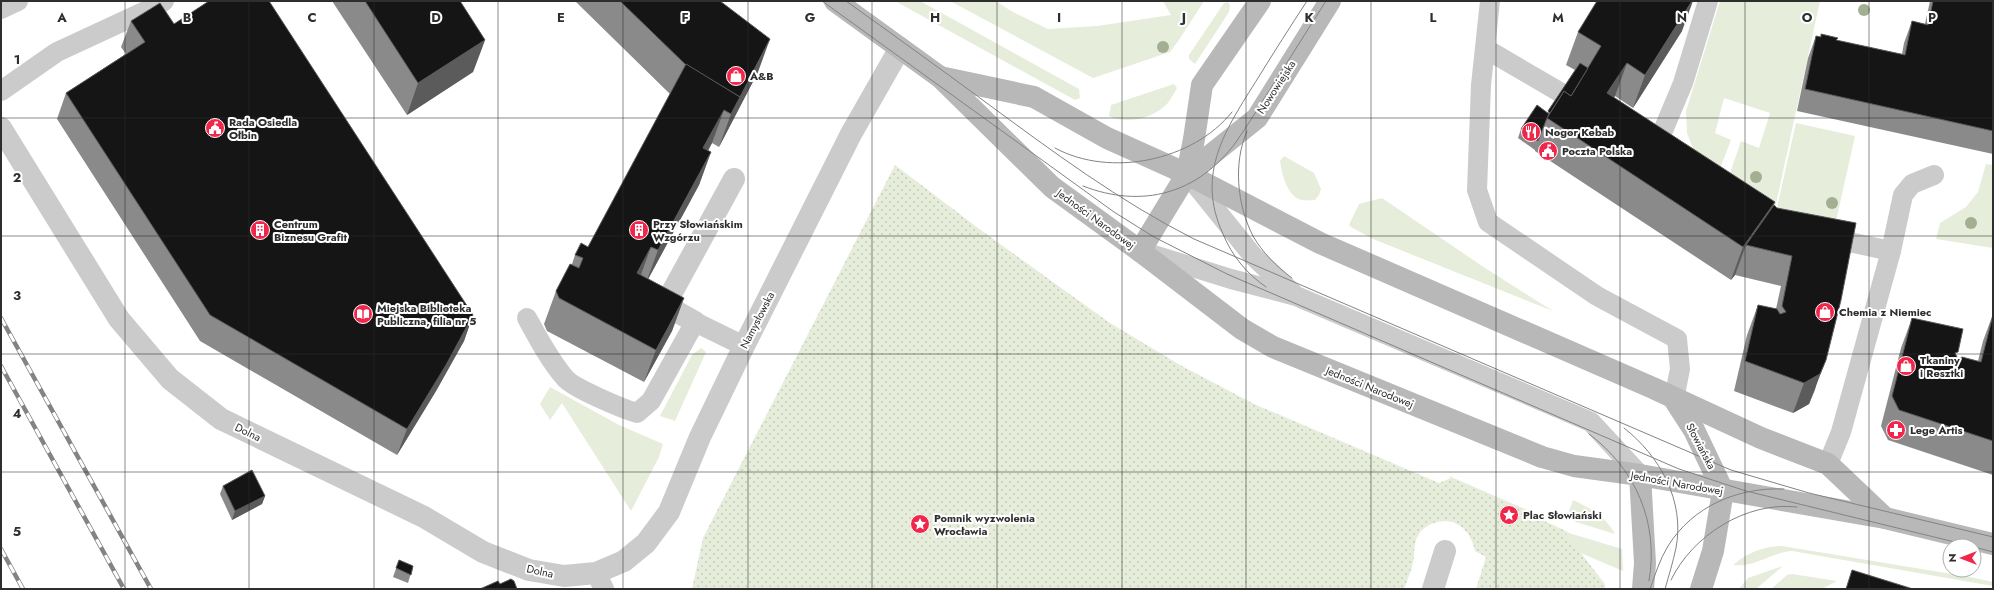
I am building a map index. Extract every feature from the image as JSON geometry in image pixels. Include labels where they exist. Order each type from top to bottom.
[{"type":"street","name":"Jedności Narodowej","points":[[835,1],[940,77],[1052,187],[1140,251],[1242,329],[1273,347],[1542,457],[1574,466],[1640,475],[1723,491],[1885,518],[1993,544]]},
{"type":"street","name":"Nowowiejska","points":[[1140,251],[1187,174],[1257,118],[1330,1]]},
{"type":"street","name":"Nowowiejska","points":[[1187,174],[1202,85],[1254,3]]},
{"type":"street","name":"Namysłowska","points":[[600,581],[646,543],[668,512],[700,437],[744,346],[851,134],[900,48]]},
{"type":"street","name":"Jedności Narodowej","points":[[940,77],[1034,97],[1107,138],[1187,174],[1320,243],[1652,388],[1761,438],[1828,464],[1885,518]]},
{"type":"street","name":"Dolna","points":[[1,128],[119,318],[170,379],[221,419],[424,517],[483,552],[529,570],[600,581]]},
{"type":"street","points":[[695,322],[655,301],[734,179]]},
{"type":"street","name":"Słowiańska","points":[[1674,399],[1694,430],[1723,491]]},
{"type":"street","points":[[1640,475],[1645,563],[1643,589]]},
{"type":"street","points":[[1701,589],[1713,551],[1723,491]]},
{"type":"street","points":[[1433,589],[1445,551]]},
{"type":"lane","points":[[1,9],[18,1]]},
{"type":"lane","points":[[1,91],[57,52],[164,1]]},
{"type":"lane","points":[[1490,1],[1482,85],[1477,190],[1488,222],[1597,296],[1677,338],[1680,369],[1674,399]]},
{"type":"lane","points":[[1629,131],[1663,150],[1708,1]]},
{"type":"lane","points":[[1486,50],[1563,94]]},
{"type":"lane","points":[[1187,174],[1253,256],[1296,296]]},
{"type":"lane","points":[[1828,464],[1840,432],[1891,251],[1903,195],[1912,184],[1934,175]]},
{"type":"lane","points":[[1805,232],[1891,251]]},
{"type":"lane","points":[[1140,251],[1296,296],[1591,422],[1640,475]]},
{"type":"lane","points":[[527,318],[537,337],[566,380],[619,408],[637,413],[651,401],[695,322],[744,346]]},
{"type":"green space","points":[[895,1],[920,1],[1079,89],[1080,98],[1075,100]]},
{"type":"green space","points":[[950,1],[996,1],[1011,11],[1048,29],[1097,26],[1171,15],[1163,1],[1204,1],[1170,52],[1093,78]]},
{"type":"green space","points":[[1720,1],[1820,1],[1774,213],[1727,182],[1741,141],[1759,148],[1770,113],[1724,98],[1715,133],[1731,140],[1719,171],[1695,154],[1687,133],[1686,111]]},
{"type":"green space","points":[[1228,2],[1230,5],[1229,12],[1195,64],[1189,59],[1189,55],[1224,3]]},
{"type":"green space","points":[[1174,84],[1177,88],[1170,100],[1155,113],[1140,119],[1131,120],[1116,119],[1109,116],[1111,105]]},
{"type":"green space","points":[[1796,123],[1855,136],[1836,221],[1776,212]]},
{"type":"green space","points":[[1284,156],[1314,173],[1321,189],[1315,200],[1304,200],[1297,198],[1289,190],[1282,172],[1280,161]]},
{"type":"green space","points":[[1986,164],[1993,165],[1993,248],[1936,239],[1940,223],[1966,207],[1978,192]]},
{"type":"green space","points":[[895,165],[982,231],[1110,323],[1180,365],[1254,404],[1439,483],[1451,478],[1562,529],[1605,584],[1605,589],[1476,589],[1486,557],[1475,551],[1470,537],[1461,526],[1449,521],[1442,521],[1427,526],[1416,539],[1414,560],[1404,589],[692,589],[703,538]]},
{"type":"green space","points":[[1382,198],[1485,268],[1553,311],[1373,239],[1349,225],[1359,204]]},
{"type":"green space","points":[[701,348],[706,352],[675,421],[660,416],[692,355]]},
{"type":"green space","points":[[550,387],[619,425],[663,444],[659,457],[631,511],[562,403],[550,420],[540,404]]},
{"type":"green space","points":[[1449,476],[1534,513],[1531,522],[1464,498]]},
{"type":"green space","points":[[1573,500],[1585,506],[1602,518],[1615,534],[1576,522],[1567,517]]},
{"type":"green space","points":[[1562,529],[1569,533],[1622,549],[1623,571],[1564,546],[1559,535]]},
{"type":"green space","points":[[1782,546],[1942,572],[1942,577],[1792,551],[1777,554],[1748,564],[1733,565],[1756,551]]},
{"type":"green space","points":[[1783,566],[1756,589],[1739,589],[1748,578]]},
{"type":"green space","points":[[1792,574],[1837,581],[1822,589],[1771,589],[1787,575]]},
{"type":"green space","points":[[1947,578],[1975,578],[1993,582],[1993,586]]},
{"type":"building","name":"Centrum Biznesu Grafit","points":[[209,1],[269,1],[473,315],[446,365],[407,429],[210,315],[66,93],[145,42],[131,21],[160,3],[174,24]]},
{"type":"building","points":[[365,1],[460,1],[485,40],[418,83]]},
{"type":"building","points":[[620,1],[720,1],[770,39],[740,97],[686,65]]},
{"type":"building","points":[[1597,1],[1692,1],[1645,75],[1627,63],[1607,93],[1775,202],[1743,247],[1547,118],[1564,91],[1571,96],[1601,46],[1578,32]]},
{"type":"building","points":[[1933,1],[1993,1],[1993,131],[1805,89],[1816,36],[1821,37],[1821,34],[1838,38],[1836,40],[1905,55],[1912,21],[1928,25]]},
{"type":"building","points":[[1580,63],[1588,68],[1571,96],[1564,91],[1550,113],[1548,111]]},
{"type":"building","name":"Przy Słowiańskim Wzgórzu","points":[[686,64],[740,97],[731,114],[724,110],[703,148],[711,152],[658,250],[651,247],[637,273],[684,298],[656,350],[559,298],[556,291],[570,264],[579,268],[583,258],[575,255],[581,243],[588,247]]},
{"type":"building","points":[[1537,105],[1549,114],[1538,141],[1521,129]]},
{"type":"building","points":[[1774,205],[1777,208],[1856,223],[1841,300],[1826,360],[1820,374],[1804,383],[1745,361],[1758,305],[1777,309],[1780,314],[1786,312],[1782,306],[1792,256],[1746,245]]},
{"type":"building","points":[[1993,315],[1993,441],[1899,410],[1892,396],[1912,318],[1963,329],[1958,352],[1955,353],[1958,359],[1962,357],[1981,362]]},
{"type":"building","points":[[252,470],[265,496],[235,511],[223,486]]},
{"type":"building","points":[[399,560],[413,566],[411,575],[396,568]]},
{"type":"building","points":[[1852,570],[1913,589],[1846,589]]},
{"type":"building","points":[[511,579],[514,581],[517,589],[480,589],[498,581],[500,584]]},
{"type":"tram line","points":[[822,1],[1114,212],[1154,237],[1227,274],[1679,469],[1746,491],[1942,539]]},
{"type":"tram line","points":[[846,1],[1086,174],[1139,208],[1194,239],[1731,470],[1809,493],[1993,537]]},
{"type":"tram line","points":[[1266,287],[1241,264],[1231,250],[1223,234],[1215,212],[1212,191],[1213,171],[1225,134],[1235,115],[1307,1]]},
{"type":"tram line","points":[[1083,186],[1105,193],[1126,196],[1147,196],[1167,192],[1186,185],[1204,174],[1221,160],[1236,142],[1326,1]]},
{"type":"tram line","points":[[1055,148],[1077,157],[1100,162],[1125,163],[1150,160],[1173,153],[1196,143],[1215,129],[1232,112]]},
{"type":"tram line","points":[[1247,131],[1240,157],[1239,170],[1240,198],[1243,211],[1253,236],[1261,248],[1275,264],[1292,278]]},
{"type":"tram line","points":[[1624,428],[1649,452],[1659,466],[1673,497],[1677,513],[1678,530],[1676,548],[1665,589]]},
{"type":"tram line","points":[[1589,434],[1620,464],[1640,499],[1647,518],[1650,538],[1651,559],[1649,581]]},
{"type":"tram line","points":[[1650,589],[1665,551],[1678,532],[1690,520],[1718,502],[1734,496],[1750,491],[1784,489]]},
{"type":"tram line","points":[[1671,580],[1680,564],[1692,549],[1723,525],[1740,516],[1759,510],[1778,507],[1797,507]]},
{"type":"tram line","points":[[1982,549],[1993,552]]},
{"type":"railway","points":[[1,318],[151,589]]},
{"type":"railway","points":[[1,366],[124,589]]},
{"type":"railway","points":[[1,549],[23,589]]},
{"type":"place","name":"A&B","points":[[736,76]]},
{"type":"place","name":"Rada Osiedla Ołbin","points":[[215,128]]},
{"type":"place","name":"Nogor Kebab","points":[[1531,132]]},
{"type":"place","name":"Poczta Polska","points":[[1548,151]]},
{"type":"place","name":"Centrum Biznesu Grafit","points":[[260,230]]},
{"type":"place","name":"Przy Słowiańskim Wzgórzu","points":[[639,230]]},
{"type":"place","name":"Chemia z Niemiec","points":[[1825,312]]},
{"type":"place","name":"Miejska Biblioteka Publiczna, filia nr 5","points":[[363,314]]},
{"type":"place","name":"Tkaniny i Resztki","points":[[1906,366]]},
{"type":"place","name":"Lege Artis","points":[[1896,430]]},
{"type":"place","name":"Plac Słowiański","points":[[1509,515]]},
{"type":"place","name":"Pomnik wyzwolenia Wrocławia","points":[[920,524]]}]
